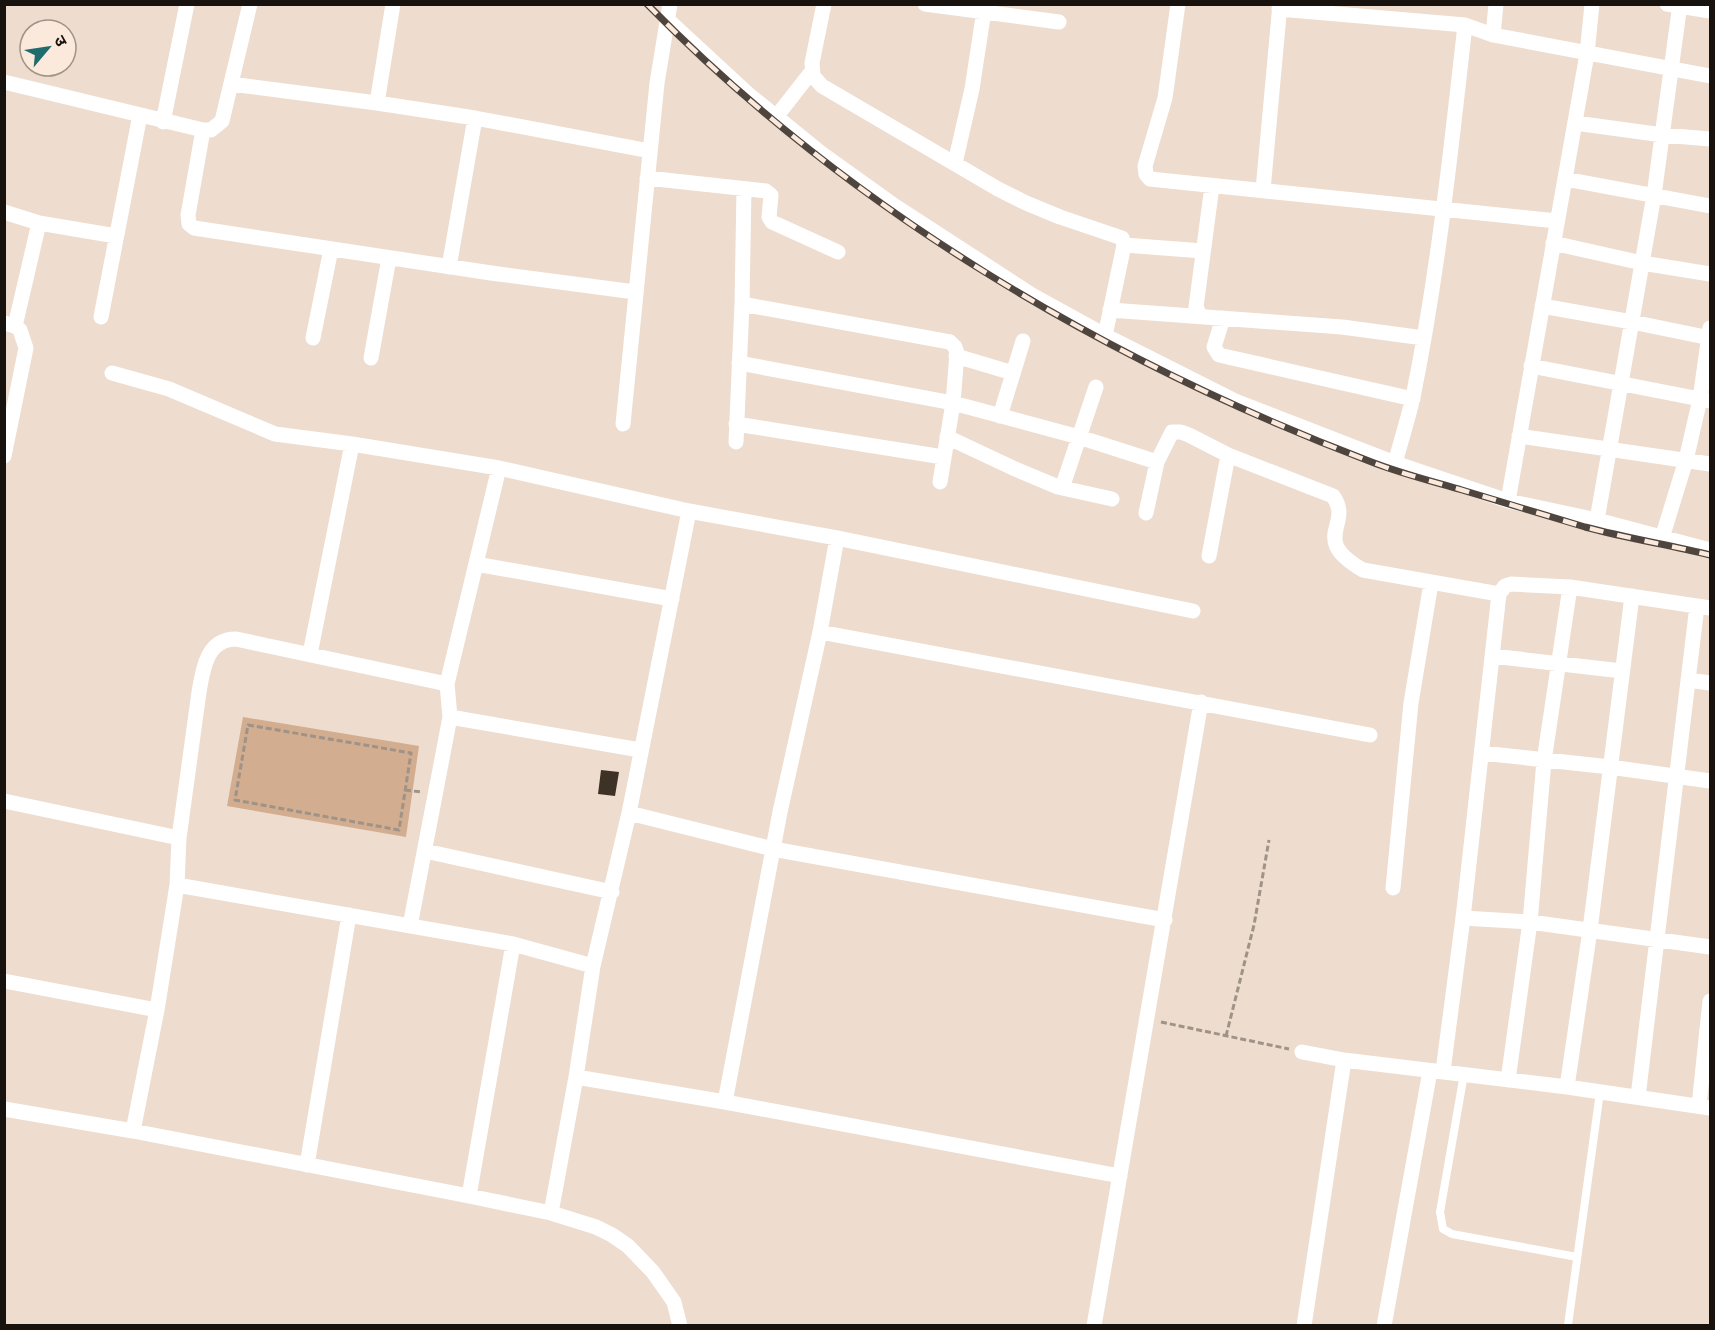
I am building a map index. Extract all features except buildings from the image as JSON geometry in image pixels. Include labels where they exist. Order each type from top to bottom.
[{"type":"street","points":[[163,122],[187,4]]},
{"type":"street","points":[[4,82],[163,122],[211,130],[222,121],[250,4]]},
{"type":"street","points":[[377,103],[393,4]]},
{"type":"street","points":[[776,117],[812,71],[824,4]]},
{"type":"street","points":[[925,4],[985,8],[1059,22]]},
{"type":"street","points":[[1178,4],[1165,98],[1145,171],[1150,179],[1557,221]]},
{"type":"street","points":[[1493,35],[1496,4]]},
{"type":"street","points":[[1508,501],[1587,54],[1592,4]]},
{"type":"street","points":[[1597,520],[1654,195],[1663,135],[1676,5],[1710,11]]},
{"type":"street","points":[[1263,190],[1279,7],[1466,25],[1493,35],[1710,76]]},
{"type":"street","points":[[955,164],[972,89],[985,8]]},
{"type":"street","points":[[669,12],[747,93],[821,153],[895,206],[1032,295],[1105,336],[1236,400],[1395,463],[1508,501],[1597,520],[1710,550]]},
{"type":"street","points":[[623,424],[657,83],[669,12]]},
{"type":"street","points":[[1395,463],[1413,399],[1424,338],[1466,25]]},
{"type":"street","points":[[812,71],[815,80],[822,86],[998,189],[1026,203],[1119,236],[1124,241],[1124,245],[1105,336]]},
{"type":"street","points":[[231,84],[475,118],[650,151]]},
{"type":"street","points":[[101,317],[140,115]]},
{"type":"street","points":[[449,267],[475,118]]},
{"type":"street","points":[[1575,123],[1710,139]]},
{"type":"street","points":[[203,130],[188,215],[189,224],[192,227],[449,267],[635,292]]},
{"type":"street","points":[[647,178],[766,191],[770,194],[769,217],[774,224],[838,252]]},
{"type":"street","points":[[1565,179],[1710,206]]},
{"type":"street","points":[[1200,315],[1196,307],[1212,186]]},
{"type":"street","points":[[736,442],[744,189]]},
{"type":"street","points":[[4,212],[39,223],[116,236]]},
{"type":"street","points":[[4,456],[26,348],[22,335],[10,324],[39,223]]},
{"type":"street","points":[[1553,243],[1642,263],[1710,274]]},
{"type":"street","points":[[1124,245],[1203,251]]},
{"type":"street","points":[[314,338],[331,249]]},
{"type":"street","points":[[371,358],[389,258]]},
{"type":"street","points":[[742,304],[950,342],[956,349],[953,403],[940,482]]},
{"type":"street","points":[[1542,306],[1710,334],[1705,400],[1662,538]]},
{"type":"street","points":[[1110,310],[1342,327],[1424,338]]},
{"type":"street","points":[[1223,318],[1214,347],[1219,355],[1413,399]]},
{"type":"street","points":[[1000,416],[1023,341]]},
{"type":"street","points":[[956,356],[1013,373]]},
{"type":"street","points":[[739,363],[953,403],[1080,437],[1157,462]]},
{"type":"street","points":[[1531,366],[1705,400]]},
{"type":"street","points":[[111,373],[169,389],[275,434],[500,468],[689,511],[837,538],[1193,612]]},
{"type":"street","points":[[1062,488],[1096,387]]},
{"type":"street","points":[[736,424],[943,457]]},
{"type":"street","points":[[1146,513],[1157,462],[1170,434],[1176,431],[1189,435],[1228,455],[1333,496],[1339,509],[1335,543],[1341,556],[1363,570],[1499,594]]},
{"type":"street","points":[[1519,436],[1710,464]]},
{"type":"street","points":[[947,437],[1012,468],[1062,488],[1112,500]]},
{"type":"street","points":[[310,654],[352,444]]},
{"type":"street","points":[[1209,556],[1228,455]]},
{"type":"street","points":[[410,926],[450,717],[447,684],[500,468]]},
{"type":"street","points":[[551,1213],[576,1077],[593,966],[629,813],[689,511]]},
{"type":"street","points":[[725,1102],[773,849],[820,632],[837,538]]},
{"type":"street","points":[[476,564],[672,599]]},
{"type":"street","points":[[1393,888],[1411,703],[1431,583]]},
{"type":"street","points":[[1384,1326],[1436,1071],[1463,918],[1499,594],[1505,586],[1511,584],[1570,587],[1704,607],[1688,680],[1638,1097]]},
{"type":"street","points":[[1508,1080],[1530,922],[1544,761],[1570,587]]},
{"type":"street","points":[[1567,1087],[1590,930],[1632,596]]},
{"type":"street","points":[[820,632],[1370,735]]},
{"type":"street","points":[[132,1131],[157,1010],[177,885],[179,838],[199,692],[210,650],[222,640],[236,639],[447,684]]},
{"type":"street","points":[[1492,656],[1622,671]]},
{"type":"street","points":[[1688,680],[1710,683]]},
{"type":"street","points":[[1094,1326],[1201,702]]},
{"type":"street","points":[[450,717],[640,750]]},
{"type":"street","points":[[1482,753],[1710,781]]},
{"type":"street","points":[[4,801],[179,838]]},
{"type":"street","points":[[629,813],[773,849],[1165,920]]},
{"type":"street","points":[[425,851],[612,892]]},
{"type":"street","points":[[177,885],[513,944],[593,966]]},
{"type":"street","points":[[306,1165],[349,915]]},
{"type":"street","points":[[1463,918],[1530,922],[1710,947]]},
{"type":"street","points":[[470,1196],[513,944]]},
{"type":"street","points":[[4,981],[157,1010]]},
{"type":"street","points":[[1302,1052],[1344,1060],[1567,1087],[1705,1107],[1710,1001]]},
{"type":"street","points":[[1305,1326],[1344,1060]]},
{"type":"street","points":[[576,1077],[725,1102],[1120,1176]]},
{"type":"street","points":[[4,1109],[132,1131],[470,1196],[551,1213],[596,1227],[628,1246],[664,1287],[674,1302],[680,1326]]},
{"type":"lane","points":[[1464,1074],[1440,1212],[1443,1229],[1452,1234],[1577,1257]]},
{"type":"lane","points":[[1568,1325],[1600,1092]]},
{"type":"path","points":[[248,725],[411,753],[399,830],[235,800],[248,725]]},
{"type":"path","points":[[1226,1036],[1254,926],[1269,840]]},
{"type":"path","points":[[1148,1019],[1302,1052]]},
{"type":"shaded area","points":[[243,717],[419,746],[406,837],[227,806]]},
{"type":"railway","points":[[647,4],[725,78],[807,148],[893,212],[983,271],[1076,326],[1172,375],[1270,420],[1369,461],[1585,527],[1710,555]]}]
